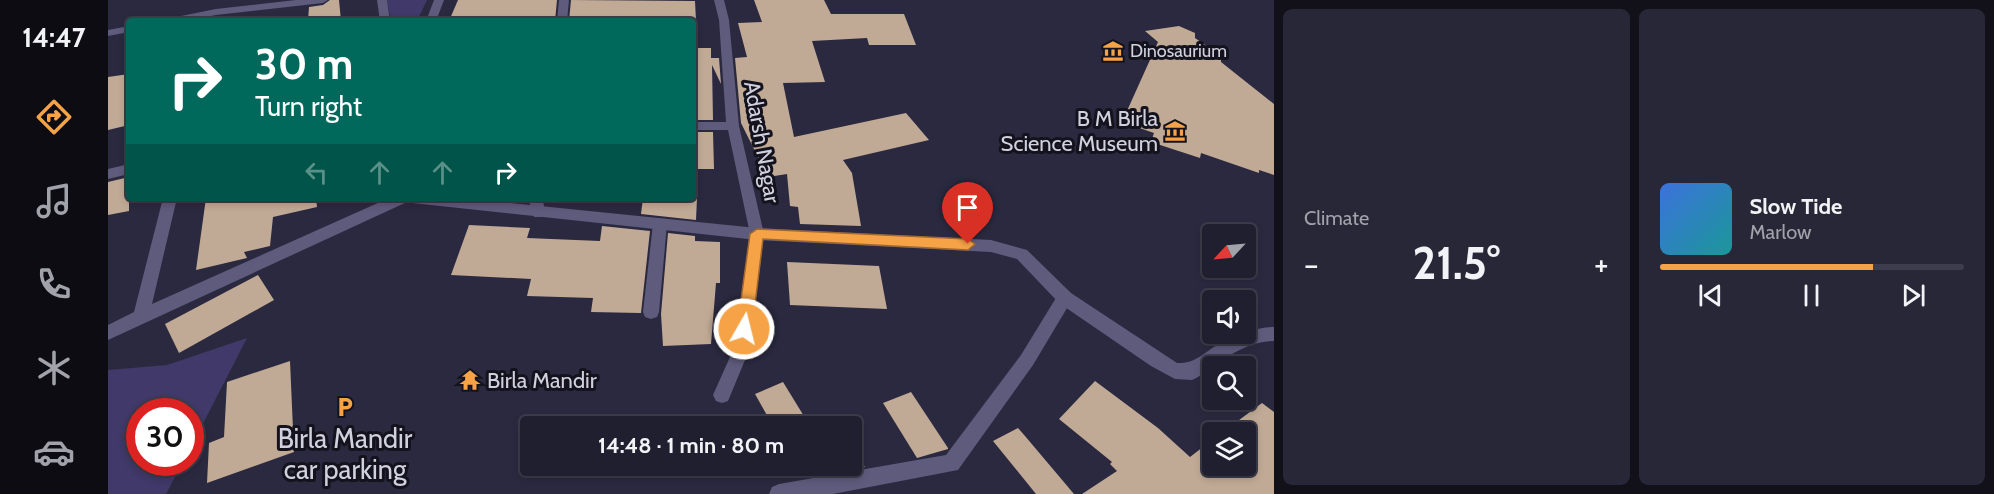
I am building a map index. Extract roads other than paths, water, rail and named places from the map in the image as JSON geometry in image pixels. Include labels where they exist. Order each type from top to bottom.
[{"type":"street","points":[[215,17],[223,0]]},
{"type":"street","points":[[215,17],[323,0]]},
{"type":"street","points":[[382,0],[385,18]]},
{"type":"street","points":[[432,18],[439,0]]},
{"type":"street","points":[[562,18],[564,0]]},
{"type":"street","name":"Adarsh Nagar","points":[[719,0],[724,20],[733,126],[757,234],[742,348],[722,395]]},
{"type":"street","points":[[108,33],[126,30]]},
{"type":"street","points":[[696,126],[733,126]]},
{"type":"street","points":[[108,174],[126,171]]},
{"type":"street","points":[[141,316],[169,201]]},
{"type":"street","points":[[108,333],[395,201]]},
{"type":"street","points":[[437,201],[757,234],[991,246],[1022,254],[1065,298],[1175,371],[1192,372],[1225,349],[1264,334],[1274,334]]},
{"type":"street","points":[[536,201],[539,213]]},
{"type":"street","points":[[651,312],[660,225]]},
{"type":"street","points":[[779,494],[951,463],[1027,360],[1065,298]]},
{"type":"place","name":"Dinosaurium","points":[[1113,51]]},
{"type":"place","name":"B M Birla Science Museum","points":[[1175,131]]},
{"type":"place","name":"Birla Mandir","points":[[470,380]]},
{"type":"place","name":"Birla Mandir car parking","points":[[345,407]]}]
